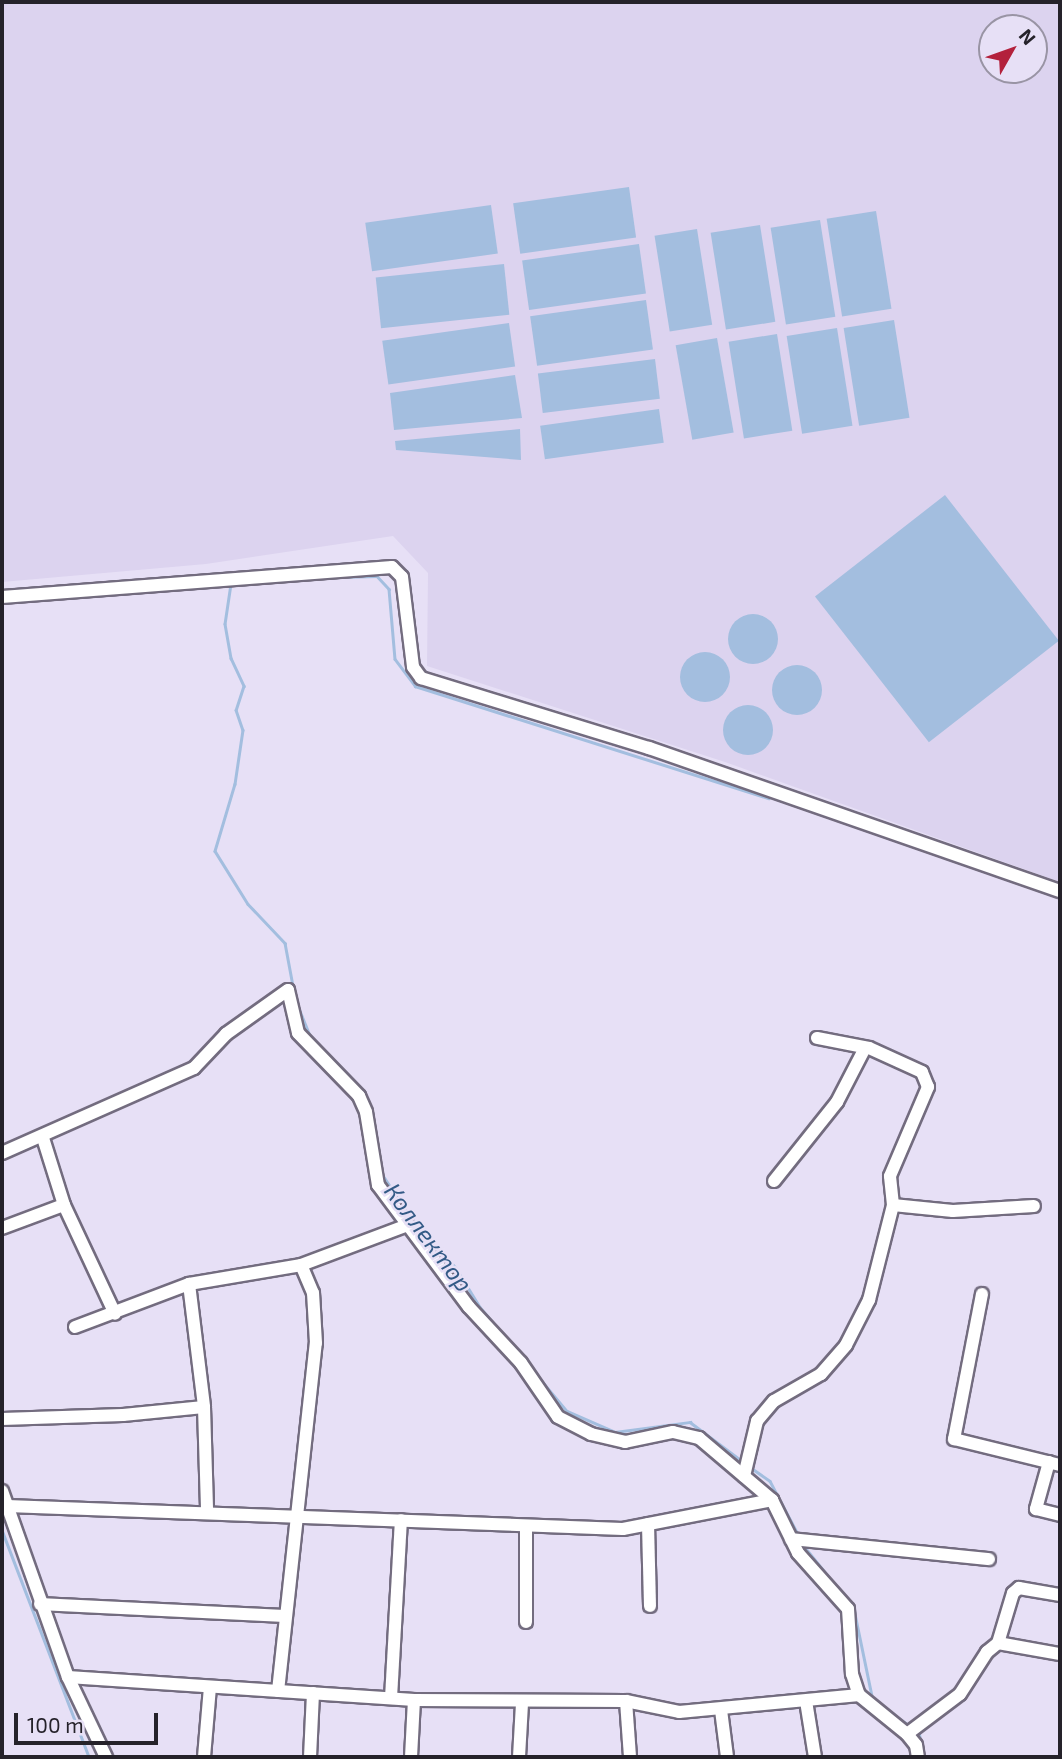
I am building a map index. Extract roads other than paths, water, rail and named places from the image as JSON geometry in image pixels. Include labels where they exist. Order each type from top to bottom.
[{"type":"street","points":[[2,597],[392,567],[402,577],[413,667],[421,678],[649,748],[1060,891]]},
{"type":"street","points":[[2,1153],[43,1138],[194,1068],[226,1034],[288,989],[298,1033],[359,1096],[366,1112],[378,1185],[469,1307],[521,1363],[558,1417],[591,1434],[625,1442],[673,1432],[699,1438],[772,1500],[798,1553],[848,1609],[852,1674],[859,1695],[907,1734],[916,1745],[918,1757]]},
{"type":"street","points":[[744,1476],[757,1421],[774,1401],[821,1374],[846,1345],[869,1300],[893,1205],[890,1176],[928,1087],[922,1072],[865,1048],[817,1038]]},
{"type":"street","points":[[774,1181],[837,1102],[865,1048]]},
{"type":"street","points":[[43,1138],[64,1205],[115,1314]]},
{"type":"street","points":[[2,1228],[64,1205]]},
{"type":"street","points":[[893,1205],[953,1211],[1034,1206]]},
{"type":"street","points":[[75,1327],[189,1284],[301,1265],[408,1225]]},
{"type":"street","points":[[278,1691],[284,1616],[316,1343],[313,1293],[301,1265]]},
{"type":"street","points":[[189,1284],[204,1407],[207,1511]]},
{"type":"street","points":[[982,1294],[954,1439],[1055,1463],[1036,1509],[1060,1515]]},
{"type":"street","points":[[2,1419],[123,1415],[204,1407]]},
{"type":"street","points":[[2,1491],[68,1677],[106,1757]]},
{"type":"street","points":[[7,1506],[296,1514],[526,1527],[623,1529],[772,1500]]},
{"type":"street","points":[[391,1698],[401,1520]]},
{"type":"street","points":[[648,1524],[650,1606]]},
{"type":"street","points":[[526,1527],[526,1622]]},
{"type":"street","points":[[791,1539],[989,1559]]},
{"type":"street","points":[[907,1734],[960,1694],[987,1652],[998,1643],[1013,1593],[1019,1588],[1060,1595]]},
{"type":"street","points":[[40,1604],[284,1616]]},
{"type":"street","points":[[998,1643],[1060,1654]]},
{"type":"street","points":[[68,1677],[414,1700],[522,1703],[626,1701],[679,1712],[859,1695]]},
{"type":"street","points":[[204,1757],[210,1686]]},
{"type":"street","points":[[310,1757],[313,1693]]},
{"type":"street","points":[[411,1757],[414,1700]]},
{"type":"street","points":[[626,1701],[630,1757]]},
{"type":"street","points":[[806,1701],[815,1757]]},
{"type":"street","points":[[519,1757],[522,1703]]},
{"type":"street","points":[[721,1710],[727,1757]]},
{"type":"water","points":[[629,187],[636,238],[520,254],[513,203]]},
{"type":"water","points":[[491,205],[498,254],[372,271],[365,223]]},
{"type":"water","points":[[876,211],[891,309],[842,317],[827,219]]},
{"type":"water","points":[[820,220],[835,317],[786,325],[771,228]]},
{"type":"water","points":[[760,225],[775,322],[726,330],[711,233]]},
{"type":"water","points":[[697,229],[712,325],[670,332],[655,236]]},
{"type":"water","points":[[639,244],[646,294],[529,310],[522,260]]},
{"type":"water","points":[[504,264],[509,315],[381,328],[376,277]]},
{"type":"water","points":[[646,300],[653,350],[537,366],[530,316]]},
{"type":"water","points":[[894,320],[909,418],[859,426],[844,328]]},
{"type":"water","points":[[509,323],[515,367],[388,384],[382,341]]},
{"type":"water","points":[[837,328],[852,426],[802,434],[787,336]]},
{"type":"water","points":[[777,334],[792,431],[744,438],[729,342]]},
{"type":"water","points":[[717,338],[734,433],[692,440],[676,345]]},
{"type":"water","points":[[655,359],[660,399],[543,413],[538,373]]},
{"type":"water","points":[[515,375],[522,418],[394,430],[390,393]]},
{"type":"water","points":[[659,409],[664,443],[545,459],[540,426]]},
{"type":"water","points":[[520,429],[521,460],[396,450],[395,441]]},
{"type":"water","points":[[945,495],[1059,641],[929,742],[815,597]]},
{"type":"water","points":[[753,614],[771,621],[778,639],[771,657],[753,664],[735,657],[728,639],[735,621]]},
{"type":"water","points":[[705,652],[723,659],[730,677],[723,695],[705,702],[687,695],[680,677],[687,659]]},
{"type":"water","points":[[797,665],[815,672],[822,690],[815,708],[797,715],[779,708],[772,690],[779,672]]},
{"type":"water","points":[[748,705],[766,712],[773,730],[766,748],[748,755],[730,748],[723,730],[730,712]]},
{"type":"waterway","name":"Коллектор","points":[[337,577],[377,576],[389,589],[395,659],[415,686],[769,798]]},
{"type":"waterway","name":"Коллектор","points":[[231,584],[225,624],[231,658],[244,686],[236,710],[243,730],[235,784],[215,851],[248,904],[285,943],[294,991]]},
{"type":"waterway","name":"Коллектор","points":[[296,1001],[310,1035],[332,1060]]},
{"type":"waterway","name":"Коллектор","points":[[382,1174],[411,1218],[456,1268],[480,1307],[567,1411],[615,1432],[690,1422],[742,1461]]},
{"type":"waterway","name":"Коллектор","points":[[750,1467],[770,1481],[798,1534]]},
{"type":"waterway","points":[[2,1530],[89,1757]]},
{"type":"waterway","name":"Коллектор","points":[[804,1546],[850,1603]]},
{"type":"waterway","name":"Коллектор","points":[[854,1609],[873,1701]]},
{"type":"waterway","name":"Коллектор","points":[[890,1712],[910,1726]]},
{"type":"waterway","name":"Коллектор","points":[[919,1732],[924,1757]]}]
